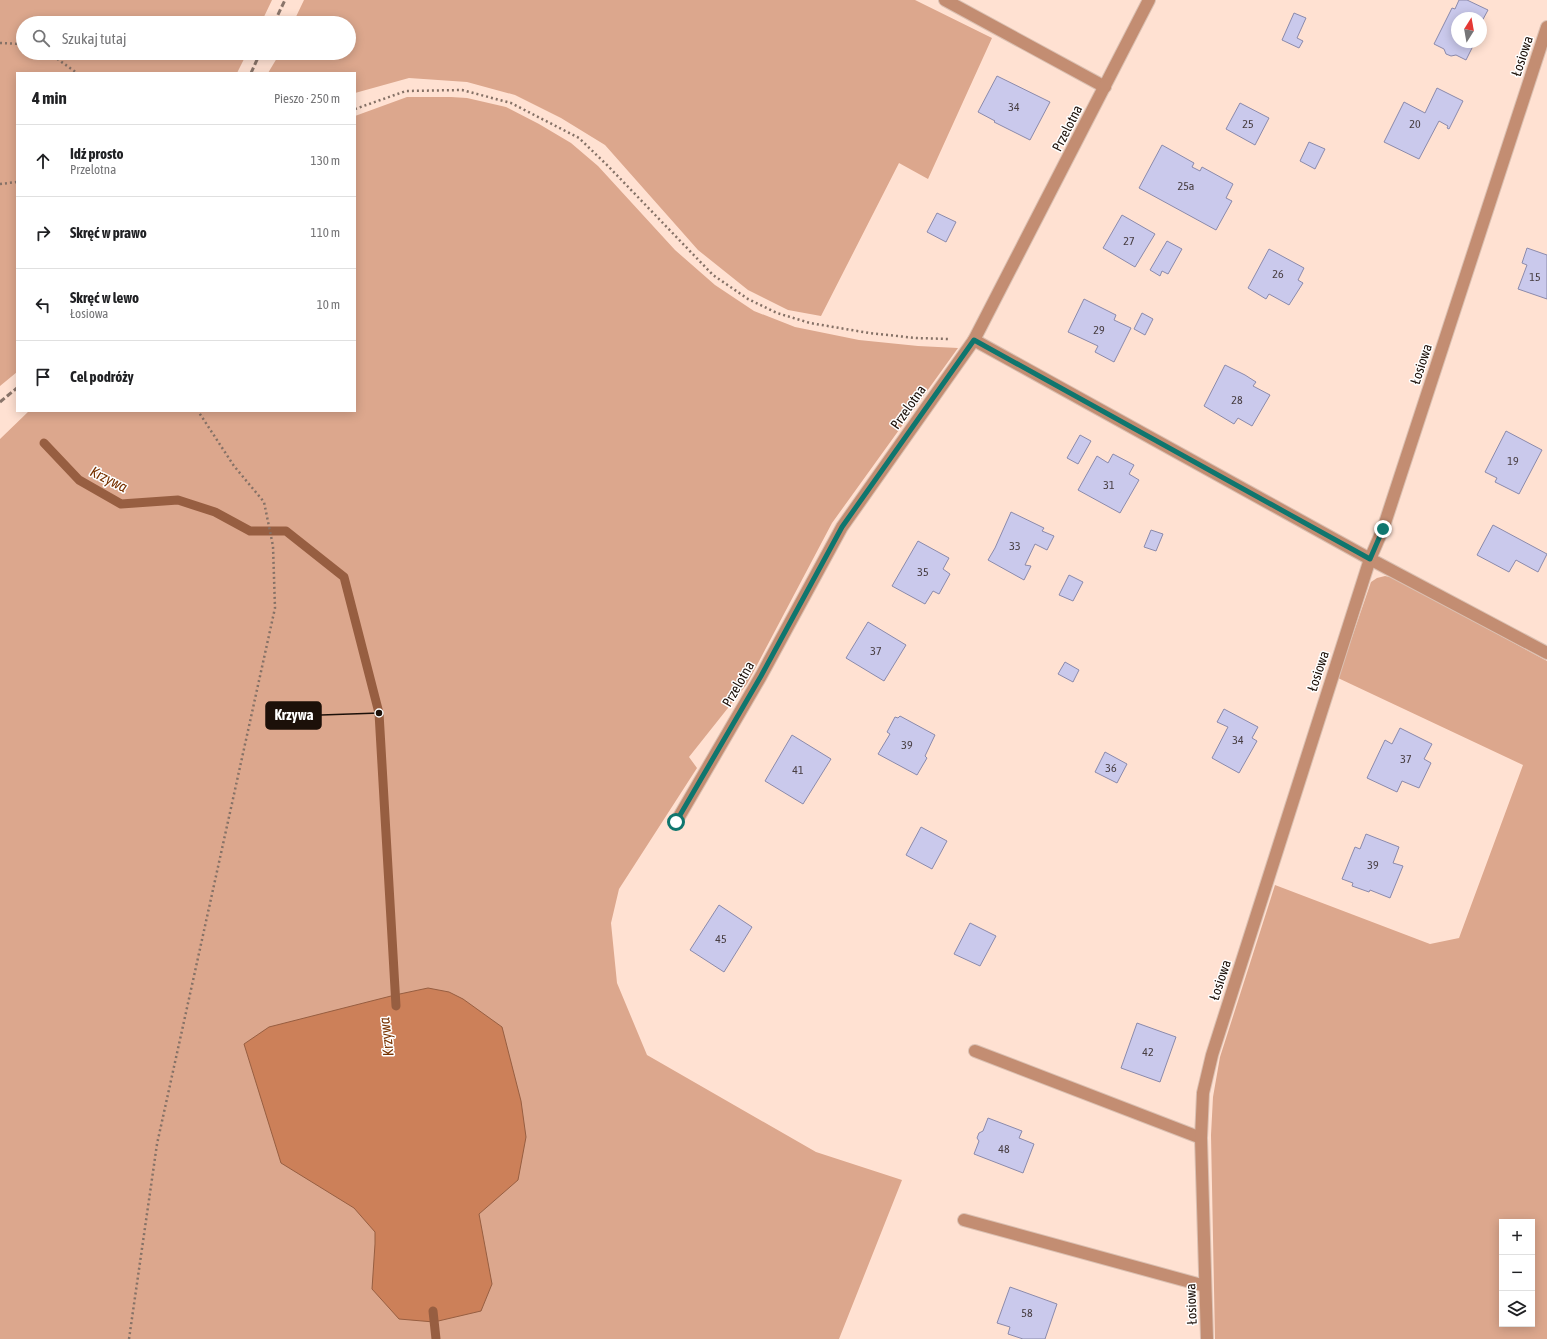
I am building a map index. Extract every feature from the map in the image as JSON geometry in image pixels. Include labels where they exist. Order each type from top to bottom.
[{"type":"street","points":[[945,0],[1105,87]]},
{"type":"street","name":"Przelotna","points":[[676,822],[761,676],[842,527],[974,340],[1149,0]]},
{"type":"street","name":"Łosiowa","points":[[1207,1339],[1201,1138],[1203,1093],[1212,1055],[1370,559],[1383,529],[1547,28]]},
{"type":"street","points":[[974,340],[1370,559],[1547,653]]},
{"type":"street","points":[[975,1051],[1201,1138]]},
{"type":"street","points":[[964,1220],[1205,1286]]},
{"type":"path","points":[[0,43],[16,44]]},
{"type":"path","points":[[59,60],[76,72]]},
{"type":"path","points":[[356,109],[406,91],[462,90],[510,103],[579,138],[714,275],[748,299],[778,313],[810,323],[916,338],[974,340]]},
{"type":"path","points":[[0,184],[16,182]]},
{"type":"path","points":[[130,1339],[157,1144],[275,608],[273,546],[264,502],[234,466],[199,412]]},
{"type":"shaded area","points":[[0,0],[272,0],[264,16],[16,16],[16,60],[244,60],[238,72],[16,72],[16,373],[0,386]]},
{"type":"shaded area","points":[[304,0],[915,0],[992,38],[928,179],[899,163],[821,316],[788,310],[748,290],[698,250],[605,145],[561,118],[515,95],[467,82],[409,78],[356,93],[356,72],[269,72],[276,60],[356,60],[356,16],[296,16]]},
{"type":"shaded area","points":[[407,97],[467,98],[506,107],[571,143],[598,166],[675,250],[715,285],[754,311],[795,327],[859,340],[918,346],[958,348],[832,523],[747,684],[689,757],[697,768],[619,889],[611,923],[617,983],[647,1055],[816,1152],[902,1180],[839,1339],[0,1339],[0,439],[28,412],[356,412],[356,116]]},
{"type":"shaded area","points":[[1385,576],[1394,578],[1547,661],[1547,1339],[1215,1339],[1211,1135],[1213,1097],[1220,1057],[1275,885],[1430,944],[1459,938],[1523,765],[1338,678],[1371,582],[1377,578]]},
{"type":"water","points":[[428,988],[449,992],[463,999],[502,1027],[521,1101],[526,1137],[518,1180],[479,1214],[492,1284],[481,1311],[434,1322],[399,1319],[372,1289],[375,1232],[354,1208],[281,1163],[244,1044],[269,1027]]},
{"type":"building","points":[[1459,0],[1467,0],[1488,10],[1487,12],[1451,12],[1451,48],[1472,48],[1466,60],[1456,55],[1451,56],[1446,54],[1444,49],[1434,44],[1452,8],[1455,9]]},
{"type":"building","points":[[1294,13],[1306,18],[1297,38],[1303,41],[1299,48],[1282,40]]},
{"type":"building","points":[[997,76],[1050,102],[1030,140],[994,122],[995,121],[978,112]]},
{"type":"building","points":[[1437,88],[1463,101],[1449,129],[1447,128],[1448,126],[1439,121],[1419,159],[1384,142],[1404,102],[1425,113]]},
{"type":"building","points":[[1240,103],[1269,118],[1255,145],[1226,129]]},
{"type":"building","points":[[1309,142],[1325,149],[1315,169],[1300,161]]},
{"type":"building","points":[[1162,145],[1194,163],[1192,167],[1200,171],[1202,167],[1233,184],[1226,198],[1232,201],[1216,230],[1139,188]]},
{"type":"building","points":[[937,213],[956,222],[946,242],[927,232]]},
{"type":"building","points":[[1122,215],[1155,234],[1135,267],[1103,248]]},
{"type":"building","points":[[1167,241],[1182,249],[1168,274],[1162,271],[1160,276],[1150,270]]},
{"type":"building","points":[[1527,248],[1547,255],[1547,299],[1518,289],[1527,265],[1522,263]]},
{"type":"building","points":[[1269,249],[1304,268],[1298,280],[1303,283],[1289,305],[1269,294],[1266,299],[1248,288]]},
{"type":"building","points":[[1084,299],[1116,315],[1114,320],[1131,328],[1114,362],[1095,352],[1098,346],[1068,332]]},
{"type":"building","points":[[1142,313],[1153,319],[1145,335],[1134,329]]},
{"type":"building","points":[[1225,365],[1256,382],[1253,386],[1270,395],[1252,426],[1238,418],[1234,424],[1204,406]]},
{"type":"building","points":[[1506,431],[1542,450],[1519,494],[1495,482],[1497,478],[1485,472]]},
{"type":"building","points":[[1080,435],[1091,441],[1078,464],[1067,458]]},
{"type":"building","points":[[1113,454],[1134,465],[1129,474],[1139,480],[1120,513],[1078,490],[1097,456],[1108,463]]},
{"type":"building","points":[[1011,512],[1044,528],[1042,531],[1054,536],[1047,550],[1035,544],[1025,565],[1031,566],[1024,580],[988,560]]},
{"type":"building","points":[[1493,525],[1547,554],[1538,572],[1516,560],[1509,572],[1477,555]]},
{"type":"building","points":[[1151,530],[1163,534],[1156,551],[1144,547]]},
{"type":"building","points":[[918,541],[949,558],[943,569],[950,574],[939,594],[933,591],[925,604],[892,586]]},
{"type":"building","points":[[1069,575],[1083,582],[1073,601],[1059,595]]},
{"type":"building","points":[[868,622],[906,645],[884,681],[846,658]]},
{"type":"building","points":[[1065,662],[1079,670],[1073,682],[1058,674]]},
{"type":"building","points":[[1224,709],[1258,727],[1252,738],[1257,741],[1239,773],[1212,758],[1228,727],[1217,722]]},
{"type":"building","points":[[900,716],[935,735],[925,756],[927,758],[917,775],[878,754],[890,734],[887,732],[895,717],[898,718]]},
{"type":"building","points":[[1400,728],[1432,744],[1424,759],[1431,763],[1419,788],[1402,781],[1397,792],[1367,778],[1385,740],[1392,744]]},
{"type":"building","points":[[792,735],[831,759],[803,804],[765,781]]},
{"type":"building","points":[[1105,752],[1127,764],[1117,783],[1095,772]]},
{"type":"building","points":[[921,827],[947,841],[932,869],[906,855]]},
{"type":"building","points":[[1366,834],[1399,847],[1393,863],[1403,866],[1390,898],[1370,890],[1369,892],[1352,886],[1353,883],[1342,879],[1355,847],[1360,849]]},
{"type":"building","points":[[719,905],[752,927],[724,972],[690,950]]},
{"type":"building","points":[[970,923],[996,936],[980,966],[954,954]]},
{"type":"building","points":[[1137,1023],[1176,1037],[1160,1082],[1121,1068]]},
{"type":"building","points":[[988,1118],[1022,1131],[1019,1138],[1034,1144],[1023,1173],[974,1154],[979,1141],[977,1138],[979,1133],[983,1131]]},
{"type":"building","points":[[1010,1287],[1057,1304],[1045,1339],[1023,1339],[1008,1334],[1010,1327],[997,1323]]},
{"type":"waterway","name":"Krzywa","points":[[44,443],[79,480],[121,504],[178,500],[215,512],[250,531],[286,531],[344,577],[379,713],[396,1006]]},
{"type":"waterway","name":"Krzywa","points":[[433,1311],[436,1339]]},
{"type":"railway","points":[[277,16],[285,0]]},
{"type":"railway","points":[[251,72],[257,60]]},
{"type":"railway","points":[[0,402],[16,389]]},
{"type":"place","name":"Krzywa","points":[[379,713]]},
{"type":"route","points":[[676,822],[761,676],[842,527],[974,340],[1370,559],[1383,529]]}]
